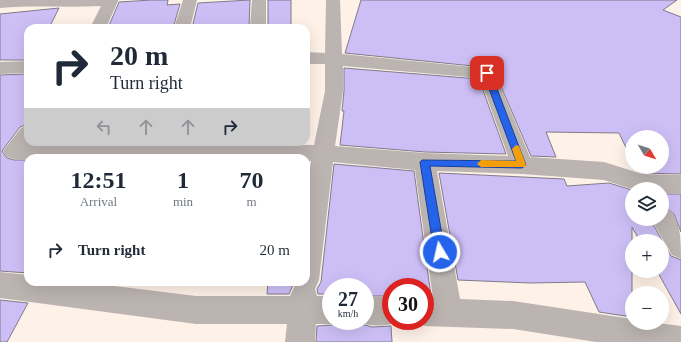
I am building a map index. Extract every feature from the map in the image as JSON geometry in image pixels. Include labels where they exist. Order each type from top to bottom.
[{"type":"street","points":[[0,3],[34,1],[68,3],[118,0]]},
{"type":"street","points":[[101,24],[118,0]]},
{"type":"street","points":[[183,24],[190,0]]},
{"type":"street","points":[[258,24],[259,0]]},
{"type":"street","points":[[310,251],[323,153],[334,92],[332,0]]},
{"type":"street","points":[[310,58],[333,58],[487,73],[522,165]]},
{"type":"street","points":[[0,68],[24,67]]},
{"type":"street","points":[[24,138],[14,151],[323,153],[425,162],[522,165],[604,171],[633,182]]},
{"type":"street","points":[[425,162],[437,312],[513,315],[681,341]]},
{"type":"street","points":[[669,185],[681,184]]},
{"type":"street","points":[[668,226],[681,247]]},
{"type":"street","points":[[0,285],[196,310],[322,310]]},
{"type":"street","points":[[300,342],[305,286]]},
{"type":"building","points":[[168,0],[167,5],[180,4],[174,24],[110,24],[119,2]]},
{"type":"building","points":[[250,0],[249,24],[193,24],[198,3]]},
{"type":"building","points":[[268,0],[291,0],[291,24],[268,24]]},
{"type":"building","points":[[361,0],[677,0],[663,10],[681,17],[681,174],[669,174],[669,130],[625,130],[625,145],[619,133],[546,132],[556,157],[531,156],[493,68],[345,53]]},
{"type":"building","points":[[59,8],[51,24],[24,24],[24,60],[0,60],[0,14]]},
{"type":"building","points":[[344,68],[479,79],[506,154],[425,152],[340,145],[344,111],[342,111]]},
{"type":"building","points":[[24,74],[24,126],[20,127],[2,151],[7,158],[24,160],[24,273],[0,271],[0,75]]},
{"type":"building","points":[[334,164],[414,171],[429,278],[382,278],[382,296],[374,296],[374,278],[322,278],[322,294],[318,294],[317,289],[321,282]]},
{"type":"building","points":[[439,173],[564,179],[567,186],[609,183],[625,188],[625,226],[654,226],[659,234],[636,234],[632,227],[632,234],[625,234],[625,278],[632,278],[632,286],[625,286],[625,316],[599,312],[585,282],[530,283],[458,280]]},
{"type":"building","points":[[669,194],[681,194],[681,232],[674,214],[669,210]]},
{"type":"building","points":[[669,252],[671,256],[681,260],[681,314],[669,292],[669,286],[665,286],[661,278],[669,278]]},
{"type":"building","points":[[268,286],[293,286],[289,294],[267,294]]},
{"type":"building","points":[[0,300],[28,303],[7,342],[0,342]]},
{"type":"building","points":[[317,326],[322,326],[322,330],[374,330],[374,327],[382,326],[382,330],[391,330],[392,342],[316,342]]},
{"type":"slow traffic","points":[[481,164],[522,165],[516,149]]},
{"type":"route","points":[[440,252],[425,162],[522,165],[487,73]]}]
